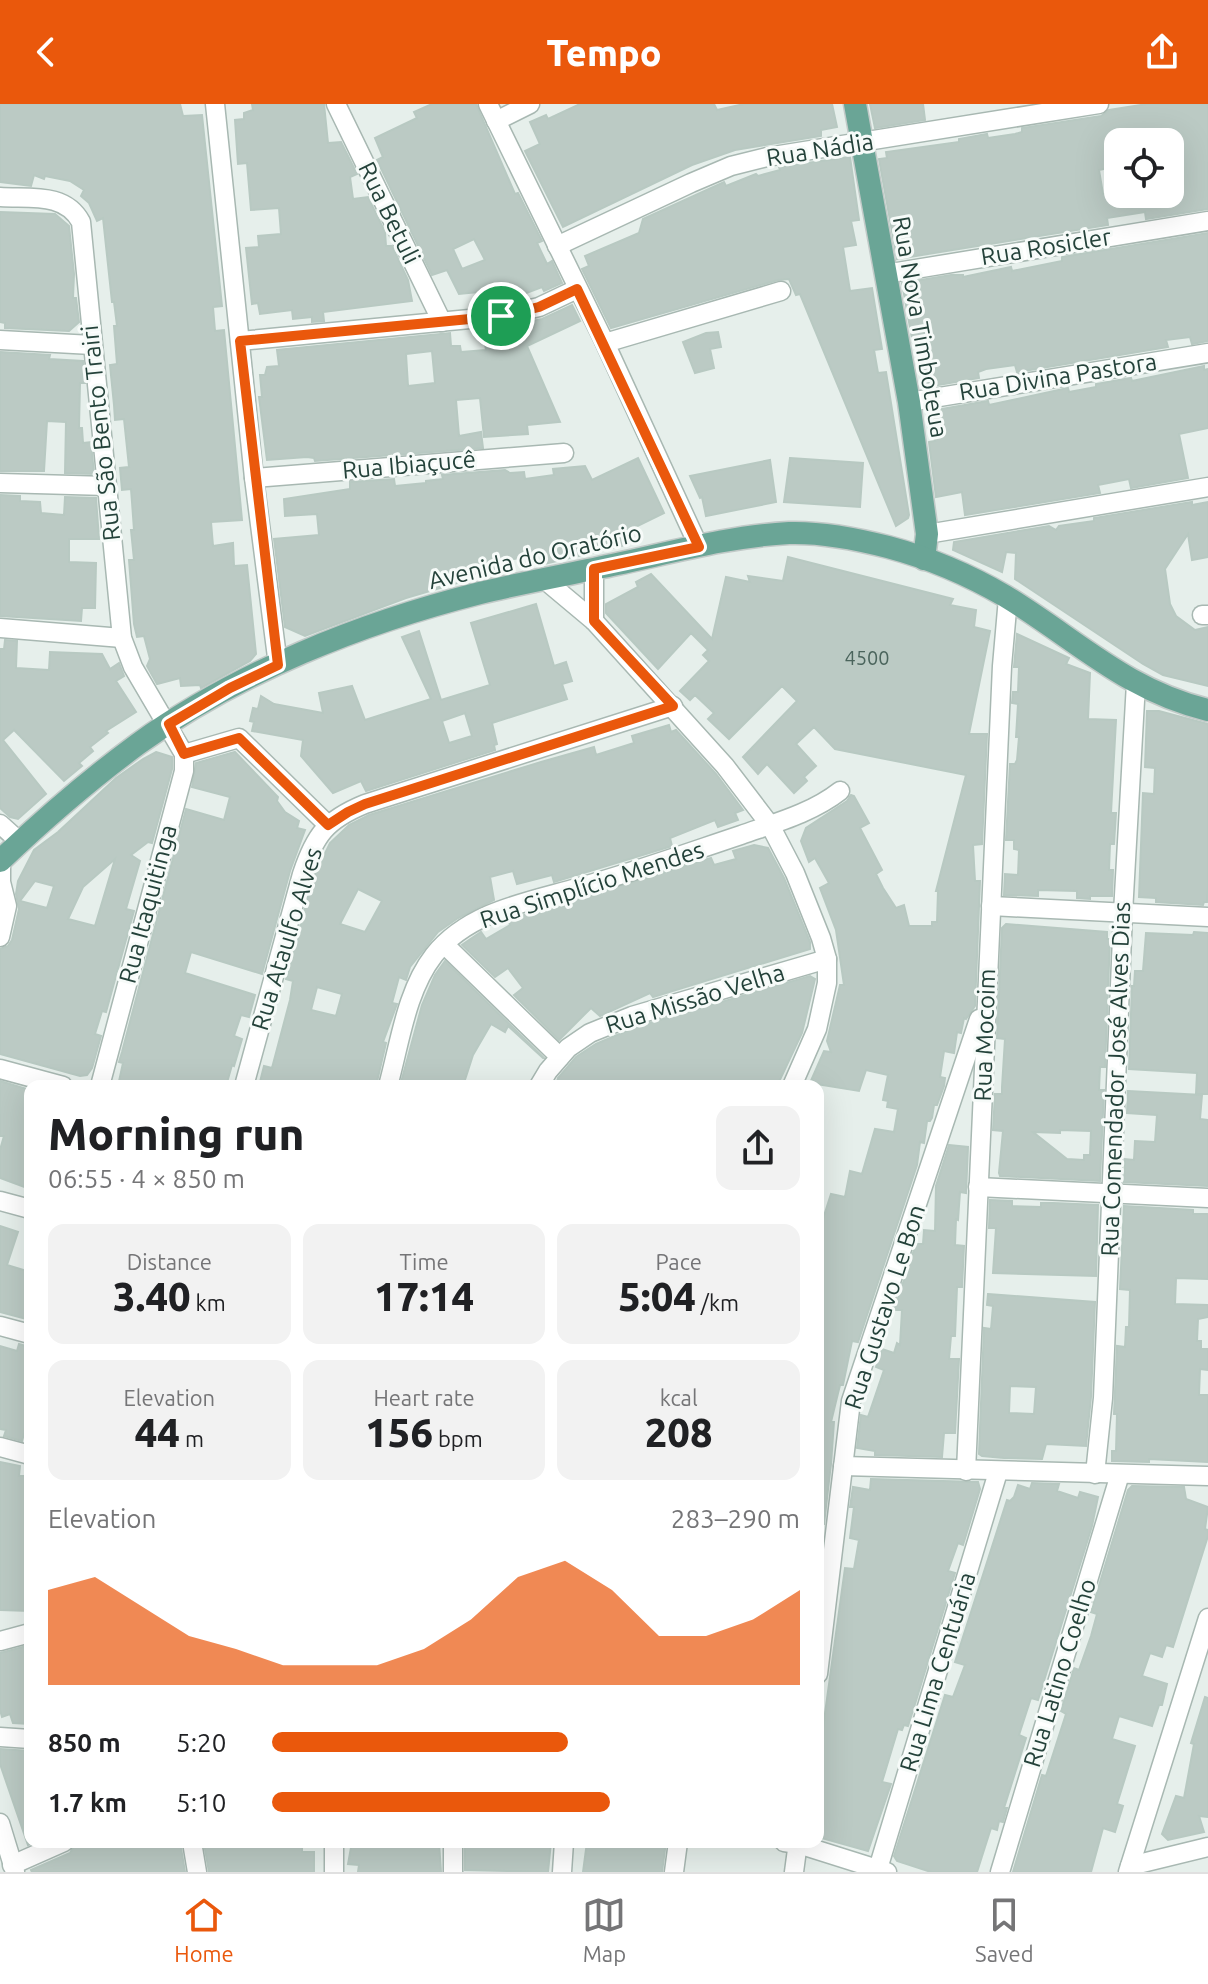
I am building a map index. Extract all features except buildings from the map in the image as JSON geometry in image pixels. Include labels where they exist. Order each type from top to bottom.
[{"type":"main road","name":"Rua Nova Timboteua","points":[[855,104],[909,402],[927,534],[924,559]]},
{"type":"main road","name":"Avenida do Oratório","points":[[0,861],[92,779],[169,724],[230,688],[337,640],[482,593],[699,547],[788,533],[810,533],[887,547],[969,577],[1008,598],[1136,683],[1175,702],[1208,710]]},
{"type":"street","points":[[215,104],[254,478],[278,665]]},
{"type":"street","name":"Rua Betuli","points":[[336,104],[442,322]]},
{"type":"street","points":[[530,104],[492,112],[605,343],[699,547]]},
{"type":"street","name":"Rua Nádia","points":[[557,246],[731,166],[767,157],[1099,104]]},
{"type":"street","name":"Rua São Bento Trairi","points":[[0,197],[62,202],[75,210],[81,222],[122,638],[133,667],[169,724]]},
{"type":"street","name":"Rua Rosicler","points":[[885,274],[1208,221]]},
{"type":"street","points":[[240,341],[501,316],[539,307],[577,289]]},
{"type":"street","points":[[605,343],[781,291]]},
{"type":"street","points":[[0,340],[92,345]]},
{"type":"street","name":"Rua Divina Pastora","points":[[909,402],[1208,353]]},
{"type":"street","name":"Rua Ibiaçucê","points":[[254,478],[564,453]]},
{"type":"street","points":[[0,483],[107,486]]},
{"type":"street","points":[[927,534],[1208,487]]},
{"type":"street","points":[[594,569],[594,621]]},
{"type":"street","points":[[545,580],[594,621],[673,706],[770,825],[795,873],[827,959],[824,1004],[817,1029],[795,1080]]},
{"type":"street","name":"Rua Mocoim","points":[[966,1471],[986,998],[1008,598]]},
{"type":"street","points":[[0,628],[122,638]]},
{"type":"street","name":"Rua Comendador José Alves Dias","points":[[1095,1474],[1103,1398],[1136,683]]},
{"type":"street","name":"Rua Ataulfo Alves","points":[[246,1080],[302,874],[310,851],[328,825],[365,804],[673,706]]},
{"type":"street","points":[[169,724],[184,754],[239,738],[328,825]]},
{"type":"street","name":"Rua Itaquitinga","points":[[102,1080],[184,771],[184,754]]},
{"type":"street","name":"Rua Simplício Mendes","points":[[390,1080],[421,974],[436,953],[461,930],[490,913],[640,870],[770,825],[822,805],[840,791]]},
{"type":"street","points":[[0,824],[20,842]]},
{"type":"street","points":[[0,861],[3,905],[0,937]]},
{"type":"street","points":[[991,906],[1208,917]]},
{"type":"street","points":[[445,945],[560,1057]]},
{"type":"street","name":"Rua Missão Velha","points":[[543,1080],[568,1048],[590,1033],[632,1016],[827,959]]},
{"type":"street","name":"Rua Gustavo Le Bon","points":[[824,1624],[851,1401],[986,998]]},
{"type":"street","points":[[0,1069],[41,1080]]},
{"type":"street","points":[[978,1187],[1208,1198]]},
{"type":"street","points":[[0,1201],[24,1207]]},
{"type":"street","points":[[0,1326],[24,1332]]},
{"type":"street","points":[[0,1447],[24,1453]]},
{"type":"street","points":[[843,1466],[1208,1476]]},
{"type":"street","name":"Rua Lima Centuária","points":[[881,1871],[998,1472]]},
{"type":"street","name":"Rua Latino Coelho","points":[[1000,1872],[1120,1474]]},
{"type":"street","points":[[1129,1869],[1208,1618]]},
{"type":"street","points":[[0,1641],[24,1635]]},
{"type":"street","points":[[0,1737],[24,1739]]},
{"type":"street","points":[[0,1823],[13,1868],[52,1848]]},
{"type":"street","points":[[1129,1869],[1208,1847]]},
{"type":"street","points":[[193,1848],[197,1872]]},
{"type":"street","points":[[334,1848],[334,1872]]},
{"type":"street","points":[[453,1848],[453,1872]]},
{"type":"street","points":[[562,1872],[564,1848]]},
{"type":"street","points":[[674,1872],[677,1848]]},
{"type":"street","points":[[793,1848],[794,1872]]},
{"type":"street","points":[[809,1848],[881,1871]]},
{"type":"route","points":[[577,289],[699,547],[594,569],[594,621],[673,706],[365,804],[328,825],[239,738],[184,754],[169,724],[230,688],[278,665],[240,341],[501,316],[539,307],[577,289]]}]
